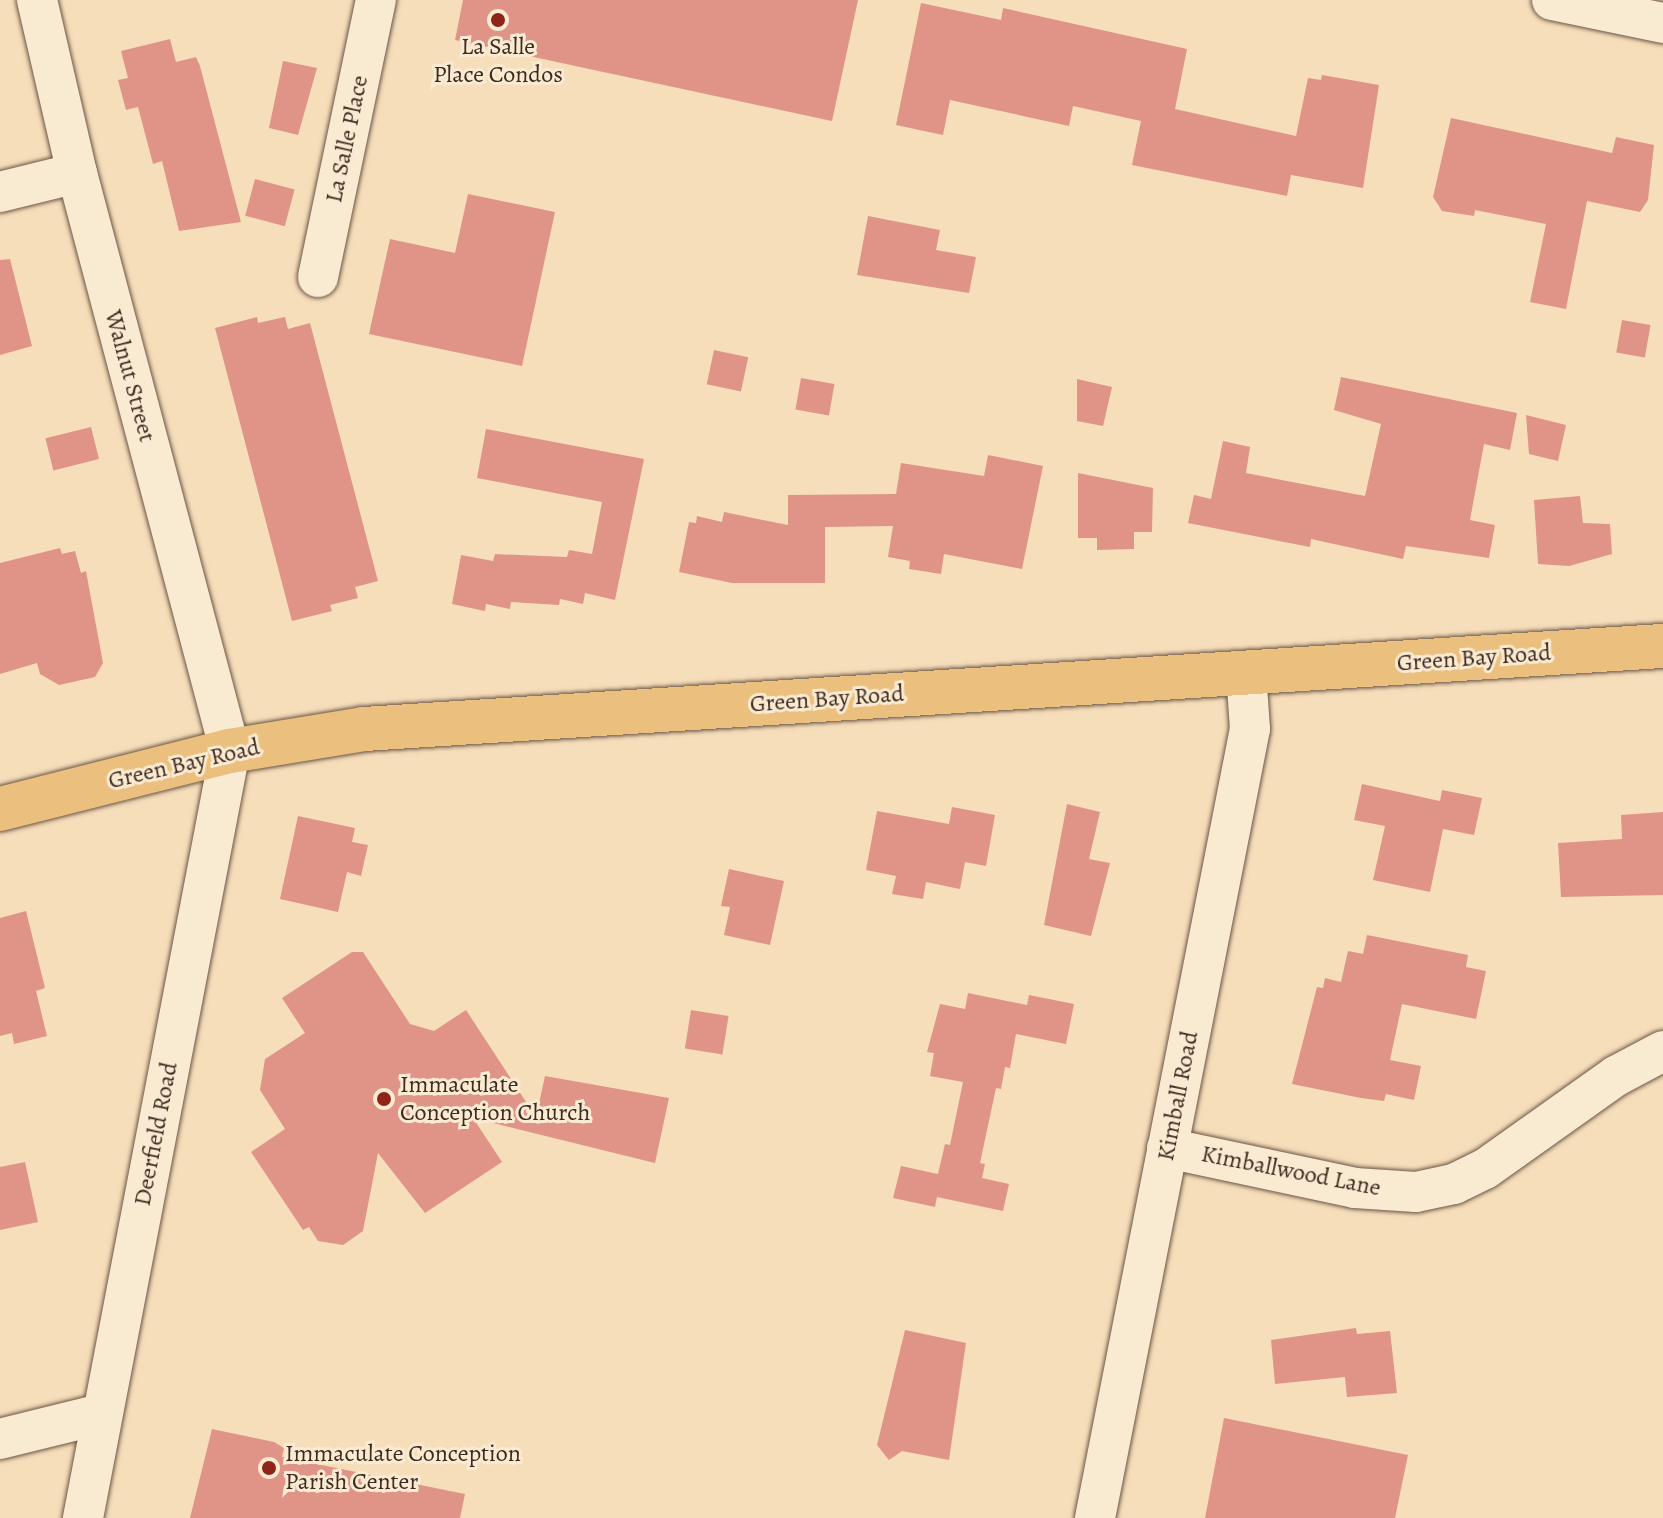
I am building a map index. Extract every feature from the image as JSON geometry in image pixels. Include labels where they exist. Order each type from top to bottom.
[{"type":"main road","name":"Green Bay Road","points":[[0,809],[230,751],[364,729],[1663,646]]},
{"type":"street","name":"Walnut Street","points":[[37,0],[77,173],[230,751]]},
{"type":"street","name":"La Salle Place","points":[[318,277],[376,0]]},
{"type":"street","points":[[1552,0],[1663,23]]},
{"type":"street","points":[[0,192],[77,173]]},
{"type":"street","name":"Kimball Road","points":[[1095,1518],[1250,729],[1246,672]]},
{"type":"street","name":"Deerfield Road","points":[[83,1518],[230,751]]},
{"type":"street","name":"Kimballwood Lane","points":[[1167,1148],[1355,1188],[1416,1192],[1454,1184],[1485,1169],[1616,1076],[1663,1051]]},
{"type":"street","points":[[0,1439],[101,1414]]},
{"type":"building","points":[[463,0],[858,0],[832,121],[455,40]]},
{"type":"building","points":[[921,3],[1001,20],[1003,8],[1187,49],[1175,109],[1296,136],[1308,78],[1321,80],[1322,75],[1379,85],[1363,188],[1291,175],[1287,196],[1132,165],[1141,121],[1073,106],[1069,126],[950,100],[943,135],[896,125]]},
{"type":"building","points":[[170,39],[176,62],[196,57],[200,66],[241,222],[179,231],[162,161],[153,164],[138,107],[126,110],[118,80],[128,78],[121,51]]},
{"type":"building","points":[[283,61],[317,68],[298,135],[269,128]]},
{"type":"building","points":[[1451,118],[1612,153],[1616,137],[1654,145],[1648,200],[1640,212],[1587,201],[1566,309],[1530,302],[1546,224],[1475,210],[1474,216],[1442,211],[1433,197]]},
{"type":"building","points":[[255,179],[295,190],[285,226],[245,216]]},
{"type":"building","points":[[468,194],[555,212],[522,366],[369,334],[390,239],[455,253]]},
{"type":"building","points":[[868,216],[940,230],[936,250],[976,257],[969,293],[857,275]]},
{"type":"building","points":[[10,259],[32,346],[0,355],[0,260]]},
{"type":"building","points":[[257,317],[258,323],[285,317],[288,329],[310,323],[378,581],[355,587],[358,598],[330,605],[332,611],[292,621],[215,328]]},
{"type":"building","points":[[1622,320],[1651,325],[1645,358],[1616,352]]},
{"type":"building","points":[[714,350],[748,357],[741,392],[707,384]]},
{"type":"building","points":[[1341,377],[1517,413],[1510,450],[1484,444],[1470,520],[1495,525],[1489,558],[1406,546],[1403,559],[1311,539],[1310,547],[1188,523],[1194,495],[1211,499],[1223,441],[1250,447],[1246,473],[1365,496],[1381,424],[1334,410]]},
{"type":"building","points":[[801,378],[834,384],[829,415],[795,410]]},
{"type":"building","points":[[1077,379],[1112,387],[1103,426],[1077,421]]},
{"type":"building","points":[[1526,415],[1566,425],[1558,461],[1529,454]]},
{"type":"building","points":[[91,427],[99,459],[53,470],[45,438]]},
{"type":"building","points":[[486,429],[644,459],[615,600],[585,593],[583,604],[560,599],[559,605],[511,602],[510,609],[486,604],[485,611],[452,604],[461,555],[493,561],[495,554],[567,557],[569,550],[592,554],[602,502],[477,478]]},
{"type":"building","points":[[988,455],[1043,466],[1022,569],[944,554],[941,574],[909,569],[910,561],[888,557],[893,526],[825,527],[825,583],[732,583],[679,572],[689,522],[696,523],[697,516],[722,522],[724,512],[788,525],[788,495],[896,494],[901,463],[984,476]]},
{"type":"building","points":[[1078,473],[1153,488],[1152,532],[1134,532],[1134,549],[1097,550],[1097,538],[1078,538]]},
{"type":"building","points":[[1580,496],[1583,523],[1610,524],[1612,554],[1569,566],[1538,564],[1534,500]]},
{"type":"building","points":[[60,548],[62,554],[75,551],[81,573],[86,571],[103,663],[95,677],[59,685],[40,674],[37,663],[0,674],[0,563]]},
{"type":"building","points":[[1362,784],[1440,801],[1442,790],[1482,798],[1474,835],[1443,829],[1430,892],[1373,880],[1385,826],[1354,820]]},
{"type":"building","points":[[1067,804],[1100,812],[1089,859],[1110,863],[1091,936],[1044,925]]},
{"type":"building","points":[[952,807],[995,815],[986,866],[965,862],[960,889],[926,882],[923,899],[892,894],[896,876],[866,870],[877,811],[949,824]]},
{"type":"building","points":[[1663,812],[1663,895],[1561,897],[1558,843],[1622,839],[1621,815]]},
{"type":"building","points":[[298,816],[355,828],[352,842],[368,845],[361,876],[347,872],[338,912],[280,899]]},
{"type":"building","points":[[729,869],[784,881],[770,945],[724,935],[730,907],[721,906]]},
{"type":"building","points":[[26,911],[45,988],[36,991],[47,1036],[14,1044],[12,1033],[0,1036],[0,918]]},
{"type":"building","points":[[1367,935],[1468,955],[1466,967],[1486,971],[1476,1019],[1402,1004],[1390,1060],[1421,1066],[1414,1100],[1386,1094],[1384,1101],[1361,1098],[1292,1084],[1317,987],[1323,988],[1325,978],[1341,982],[1348,951],[1363,954]]},
{"type":"building","name":"Immaculate Conception Church","points":[[352,952],[363,952],[410,1024],[434,1031],[466,1010],[536,1117],[545,1076],[669,1098],[655,1163],[473,1118],[502,1162],[425,1213],[378,1153],[363,1231],[343,1245],[318,1241],[309,1227],[303,1230],[251,1152],[285,1129],[260,1090],[265,1059],[305,1033],[282,998]]},
{"type":"building","points":[[968,993],[1027,1005],[1029,995],[1074,1004],[1066,1044],[1016,1034],[1010,1068],[1005,1067],[1001,1089],[996,1088],[980,1163],[985,1164],[982,1178],[1009,1184],[1003,1211],[937,1197],[935,1207],[893,1198],[901,1166],[938,1174],[945,1144],[950,1145],[963,1082],[930,1076],[934,1053],[927,1052],[940,1004],[965,1009]]},
{"type":"building","points":[[691,1010],[729,1016],[722,1054],[685,1049]]},
{"type":"building","points":[[25,1162],[38,1222],[0,1230],[0,1167]]},
{"type":"building","points":[[1356,1328],[1357,1334],[1390,1331],[1397,1393],[1347,1397],[1345,1377],[1275,1384],[1271,1340]]},
{"type":"building","points":[[905,1330],[966,1343],[949,1460],[902,1451],[889,1460],[877,1445]]},
{"type":"building","points":[[1224,1418],[1408,1455],[1395,1518],[1205,1518]]},
{"type":"building","name":"Immaculate Conception Parish Center","points":[[212,1429],[274,1442],[284,1448],[282,1457],[465,1494],[460,1518],[190,1518]]},
{"type":"place","name":"La Salle Place Condos","points":[[498,20]]},
{"type":"place","name":"Immaculate Conception Church","points":[[384,1099]]},
{"type":"place","name":"Immaculate Conception Parish Center","points":[[269,1468]]}]
